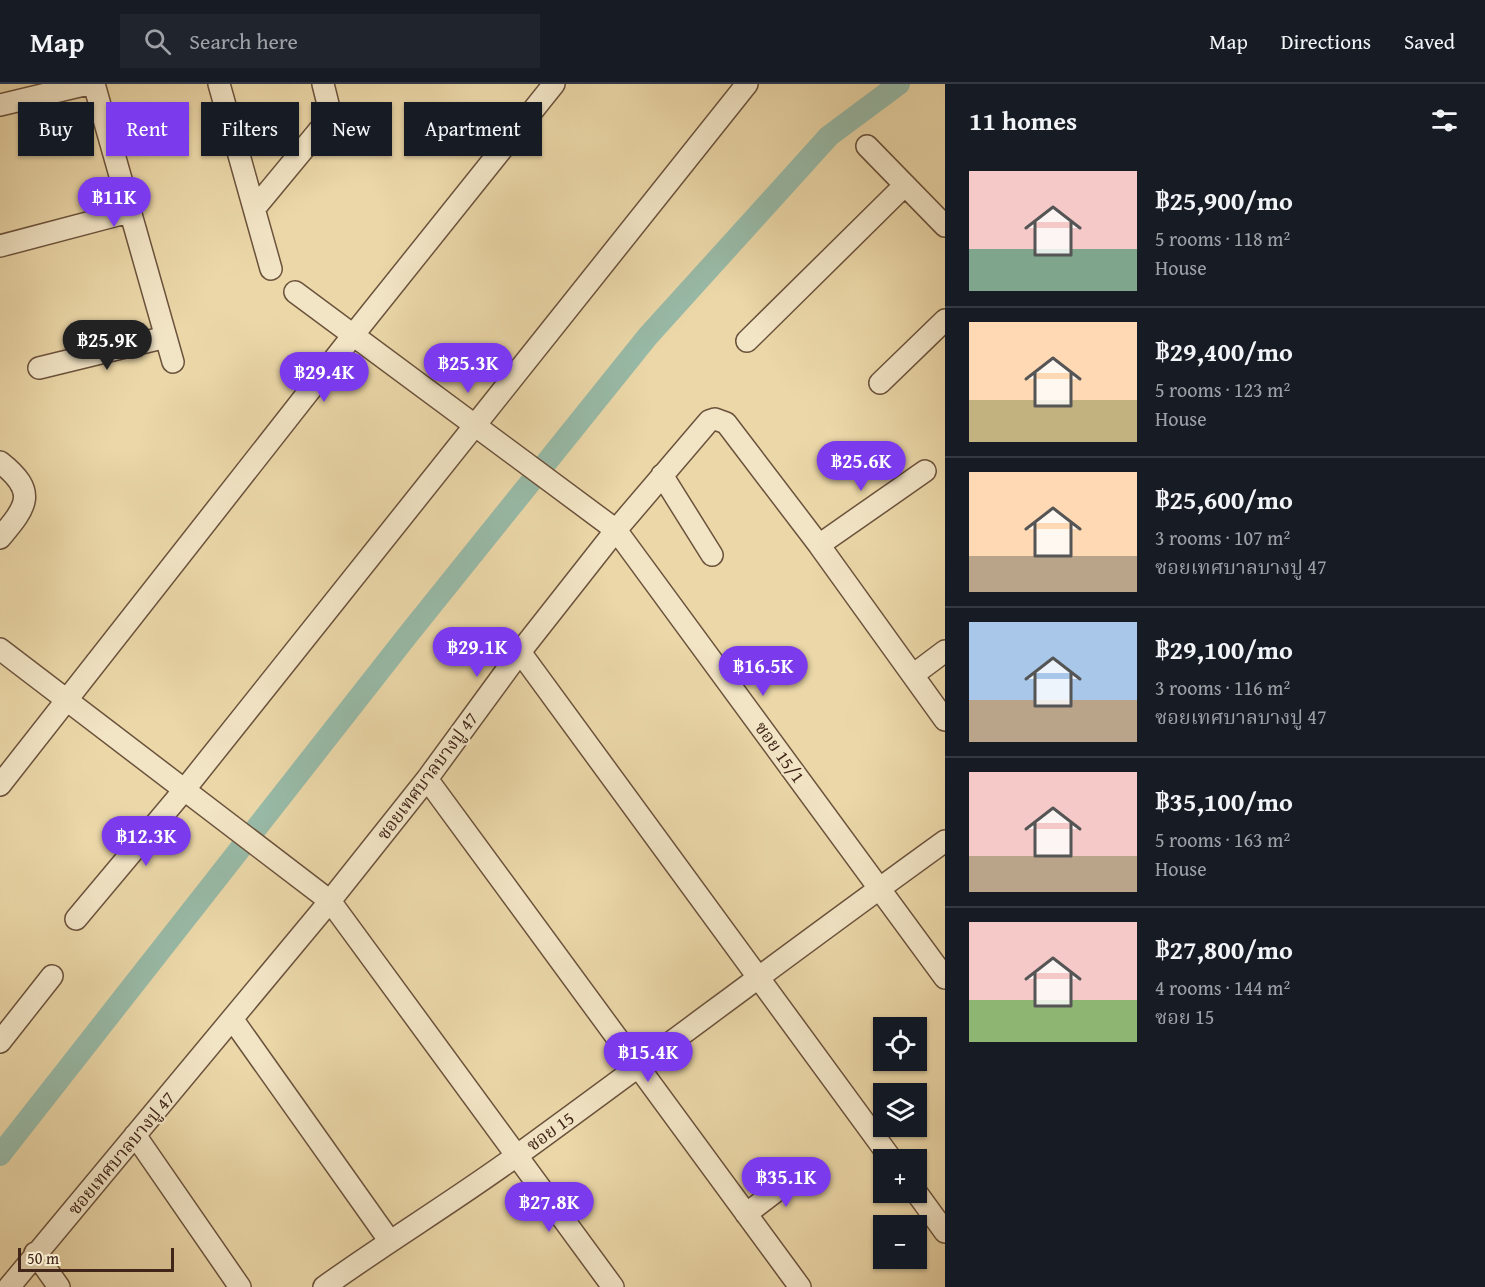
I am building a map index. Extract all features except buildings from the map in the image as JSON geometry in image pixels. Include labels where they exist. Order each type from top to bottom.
[{"type":"street","points":[[0,105],[88,84]]},
{"type":"street","points":[[94,84],[173,362]]},
{"type":"street","points":[[219,84],[271,269]]},
{"type":"street","points":[[254,209],[331,116],[323,84]]},
{"type":"street","points":[[0,784],[554,84]]},
{"type":"street","points":[[76,919],[185,789],[747,84]]},
{"type":"street","points":[[867,146],[945,226]]},
{"type":"street","points":[[747,341],[905,185]]},
{"type":"street","points":[[0,246],[129,212]]},
{"type":"street","name":"ซอย 15/1","points":[[295,292],[616,530],[945,978]]},
{"type":"street","points":[[880,383],[945,320]]},
{"type":"street","points":[[39,368],[166,337]]},
{"type":"street","name":"ซอยเทศบาลบางปู 47","points":[[9,1287],[35,1253],[234,1020],[330,901],[427,779],[520,652],[703,424],[715,419],[726,423],[819,545],[945,720]]},
{"type":"street","points":[[0,462],[24,488],[26,501],[20,514],[0,538]]},
{"type":"street","points":[[819,545],[925,471]]},
{"type":"street","points":[[662,475],[712,555]]},
{"type":"street","points":[[0,649],[330,901],[517,1156],[604,1284]]},
{"type":"street","points":[[913,675],[945,651]]},
{"type":"street","points":[[520,652],[884,1149]]},
{"type":"street","points":[[427,779],[800,1287]]},
{"type":"street","name":"ซอย 15","points":[[324,1287],[389,1240],[517,1156],[758,975],[945,841]]},
{"type":"street","points":[[2,1034],[52,976]]},
{"type":"street","points":[[234,1020],[389,1240]]},
{"type":"street","points":[[135,1135],[240,1287]]},
{"type":"street","points":[[746,1214],[801,1172]]},
{"type":"street","points":[[924,1203],[945,1232]]},
{"type":"street","points":[[35,1253],[59,1287]]},
{"type":"waterway","points":[[0,1155],[407,636],[648,336],[829,136],[899,84]]}]
